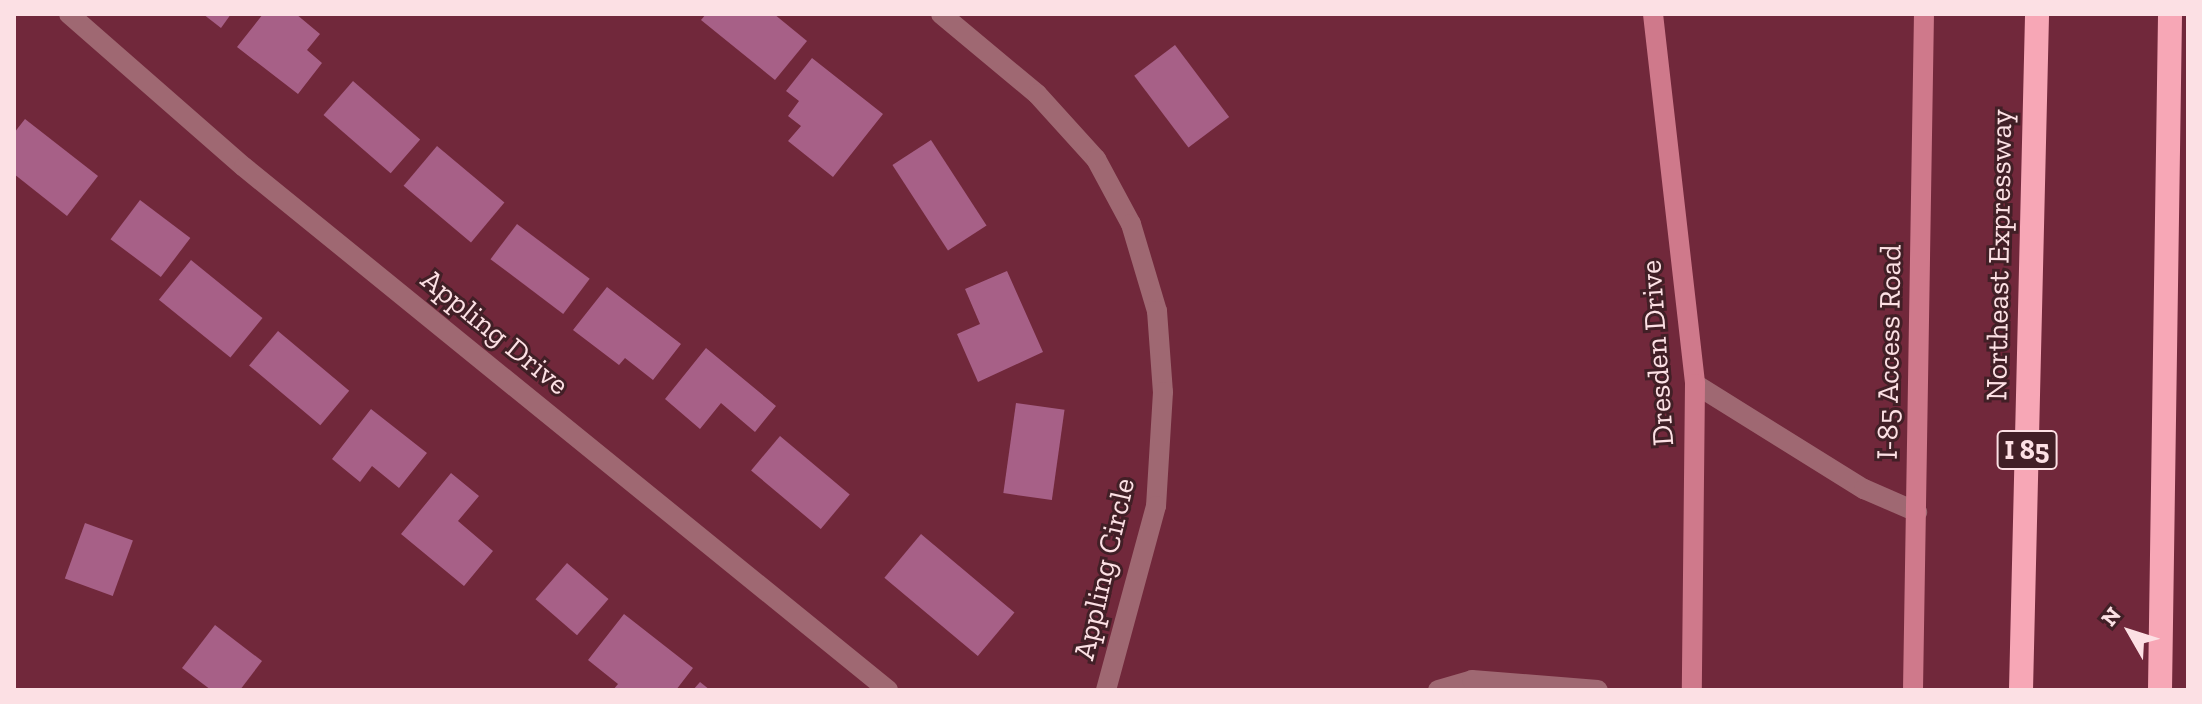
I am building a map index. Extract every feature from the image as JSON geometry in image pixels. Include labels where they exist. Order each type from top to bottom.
[{"type":"highway","name":"Northeast Expressway","points":[[2021,690],[2037,14]]},
{"type":"highway","points":[[2160,690],[2170,14]]},
{"type":"street","name":"Appling Drive","points":[[69,14],[244,167],[888,690]]},
{"type":"street","name":"Appling Circle","points":[[941,14],[1037,94],[1096,159],[1131,224],[1157,311],[1163,392],[1156,506],[1106,690]]},
{"type":"street","name":"Dresden Drive","points":[[1653,14],[1695,384],[1692,690]]},
{"type":"street","name":"I-85 Access Road","points":[[1913,690],[1924,14]]},
{"type":"street","points":[[1695,384],[1864,489],[1917,512]]},
{"type":"street","points":[[1438,690],[1472,680],[1598,690]]},
{"type":"building","points":[[203,14],[231,14],[221,28]]},
{"type":"building","points":[[263,14],[296,14],[320,34],[307,50],[322,63],[298,94],[237,47]]},
{"type":"building","points":[[706,14],[774,14],[807,41],[775,80],[701,20]]},
{"type":"building","points":[[1175,45],[1229,117],[1188,148],[1134,76]]},
{"type":"building","points":[[812,58],[883,114],[833,177],[788,141],[801,126],[788,116],[799,101],[786,91]]},
{"type":"building","points":[[353,81],[420,139],[391,173],[323,115]]},
{"type":"building","points":[[25,119],[98,176],[67,216],[14,174],[14,133]]},
{"type":"building","points":[[931,140],[987,226],[948,251],[892,165]]},
{"type":"building","points":[[437,146],[504,203],[471,242],[404,186]]},
{"type":"building","points":[[140,200],[190,238],[161,277],[111,239]]},
{"type":"building","points":[[517,224],[590,279],[563,314],[491,259]]},
{"type":"building","points":[[191,260],[262,318],[230,358],[159,300]]},
{"type":"building","points":[[1007,271],[1043,352],[978,382],[957,334],[980,324],[965,289]]},
{"type":"building","points":[[607,287],[681,344],[653,380],[625,358],[619,365],[573,330]]},
{"type":"building","points":[[278,331],[349,391],[320,425],[249,365]]},
{"type":"building","points":[[706,348],[776,406],[755,432],[721,403],[700,429],[665,399]]},
{"type":"building","points":[[1016,403],[1065,410],[1052,500],[1003,493]]},
{"type":"building","points":[[371,409],[427,453],[399,488],[372,466],[360,482],[332,459]]},
{"type":"building","points":[[780,436],[850,494],[821,529],[751,470]]},
{"type":"building","points":[[451,473],[479,496],[458,521],[493,551],[464,586],[401,534]]},
{"type":"building","points":[[85,523],[133,540],[113,596],[65,578]]},
{"type":"building","points":[[921,534],[1014,612],[978,656],[884,578]]},
{"type":"building","points":[[567,563],[609,599],[577,635],[536,599]]},
{"type":"building","points":[[624,614],[693,668],[676,690],[613,690],[618,684],[588,660]]},
{"type":"building","points":[[215,625],[262,661],[240,690],[211,690],[182,668]]},
{"type":"building","points":[[700,682],[710,690],[693,690]]}]
